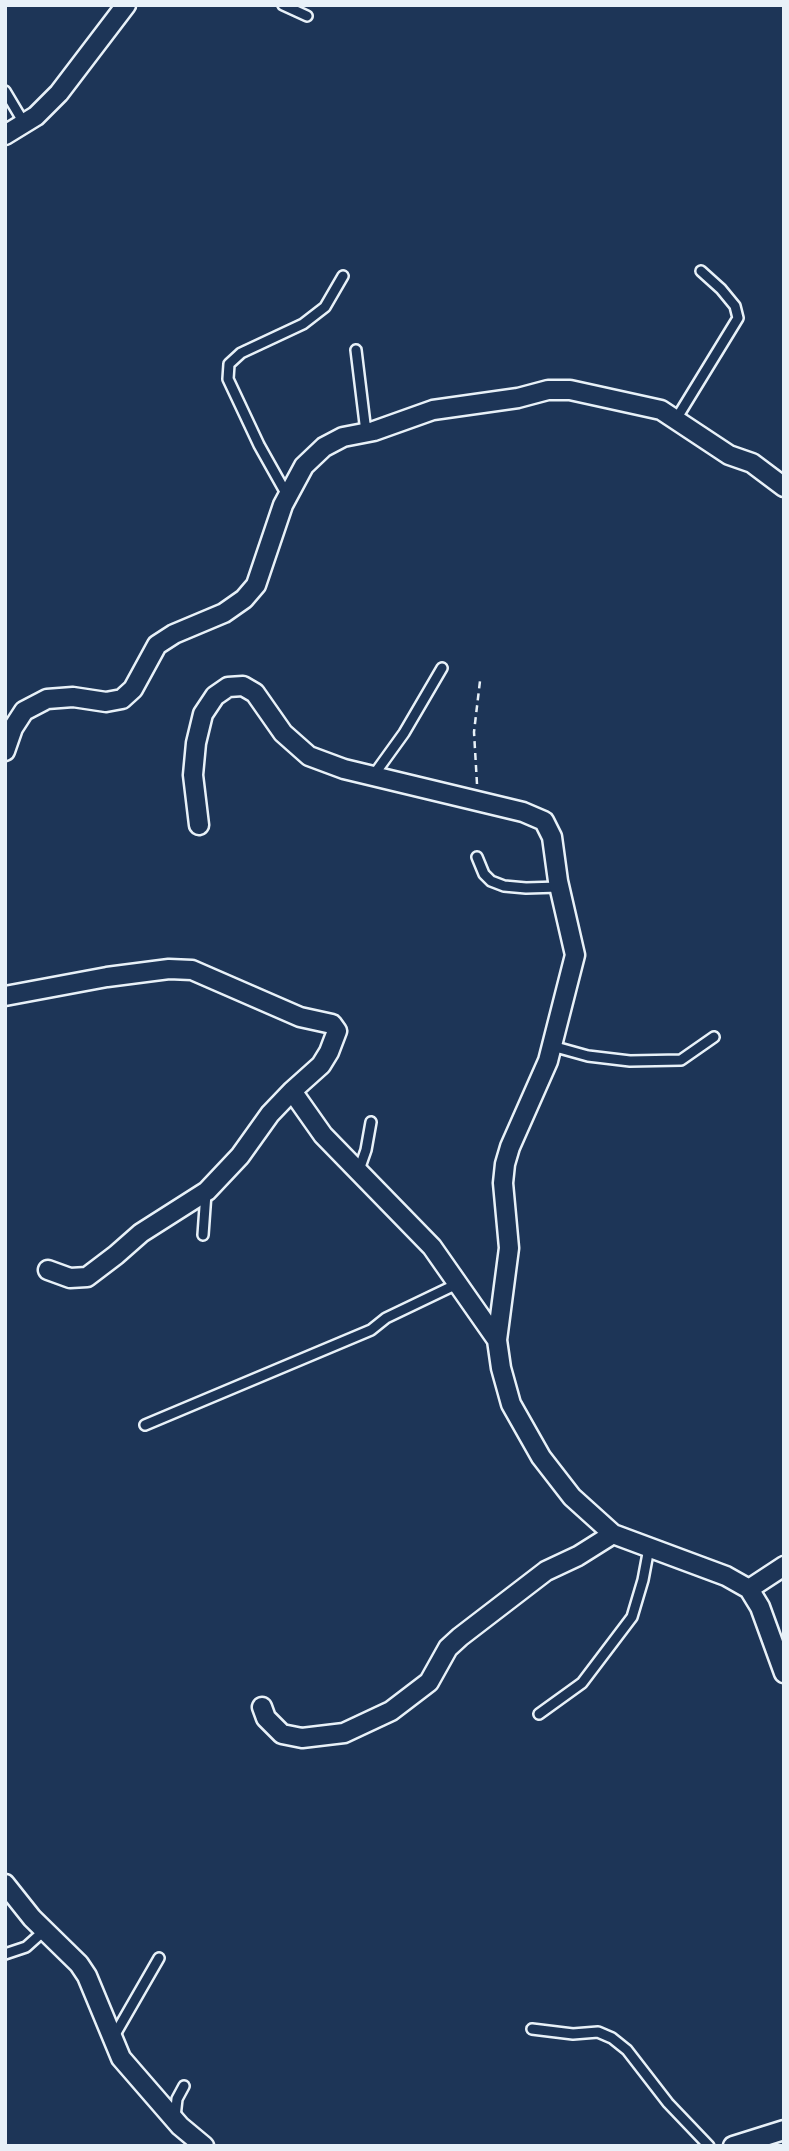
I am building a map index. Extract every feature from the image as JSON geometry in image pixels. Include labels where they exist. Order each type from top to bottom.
[{"type":"street","points":[[5,135],[36,116],[59,93],[126,5]]},
{"type":"street","points":[[5,751],[13,728],[23,711],[47,699],[72,697],[106,702],[122,699],[133,689],[157,645],[174,634],[224,613],[244,599],[256,585],[288,496],[304,466],[324,447],[342,437],[433,410],[518,398],[548,390],[570,390],[661,411],[729,455],[752,463],[781,479]]},
{"type":"street","points":[[199,825],[193,775],[196,743],[203,714],[215,696],[228,687],[243,686],[255,693],[283,733],[309,756],[344,769],[523,812],[544,821],[552,837],[559,887],[575,955],[552,1046],[505,1164],[503,1183],[509,1248],[497,1340],[501,1368],[512,1404],[541,1457],[572,1497],[613,1534],[726,1576],[749,1588],[760,1608],[784,1673]]},
{"type":"street","points":[[5,996],[107,977],[169,969],[192,970],[300,1017],[326,1021],[337,1031],[325,1059],[270,1114],[240,1156],[207,1191],[141,1233],[87,1277],[69,1278],[48,1270]]},
{"type":"street","points":[[292,1091],[323,1135],[432,1247],[497,1340]]},
{"type":"street","points":[[262,1707],[266,1718],[282,1734],[302,1738],[344,1733],[391,1711],[429,1682],[448,1648],[460,1637],[546,1571],[578,1556],[613,1534]]},
{"type":"street","points":[[749,1588],[784,1566]]},
{"type":"street","points":[[5,1884],[79,1964],[97,1995],[112,2039],[128,2066],[193,2139],[204,2146]]},
{"type":"street","points":[[733,2146],[784,2130]]},
{"type":"lane","points":[[283,5],[307,16]]},
{"type":"lane","points":[[5,91],[24,123]]},
{"type":"lane","points":[[675,421],[738,318],[735,306],[701,271]]},
{"type":"lane","points":[[288,496],[259,445],[228,379],[229,364],[241,353],[303,324],[325,307],[343,276]]},
{"type":"lane","points":[[356,350],[366,432]]},
{"type":"lane","points":[[373,776],[404,733],[442,668]]},
{"type":"lane","points":[[477,857],[484,874],[491,881],[504,886],[559,887]]},
{"type":"lane","points":[[552,1046],[588,1056],[630,1061],[681,1059],[714,1037]]},
{"type":"lane","points":[[359,1170],[371,1122]]},
{"type":"lane","points":[[203,1235],[207,1191]]},
{"type":"lane","points":[[145,1425],[371,1330],[386,1318],[457,1284]]},
{"type":"lane","points":[[539,1714],[582,1683],[632,1617],[649,1548]]},
{"type":"lane","points":[[5,1954],[26,1947],[45,1930]]},
{"type":"lane","points":[[112,2039],[159,1958]]},
{"type":"lane","points":[[532,2029],[573,2034],[598,2032],[612,2038],[627,2050],[668,2103],[709,2146]]},
{"type":"lane","points":[[175,2119],[177,2099],[184,2086]]},
{"type":"path","points":[[477,801],[474,732],[480,681]]}]
